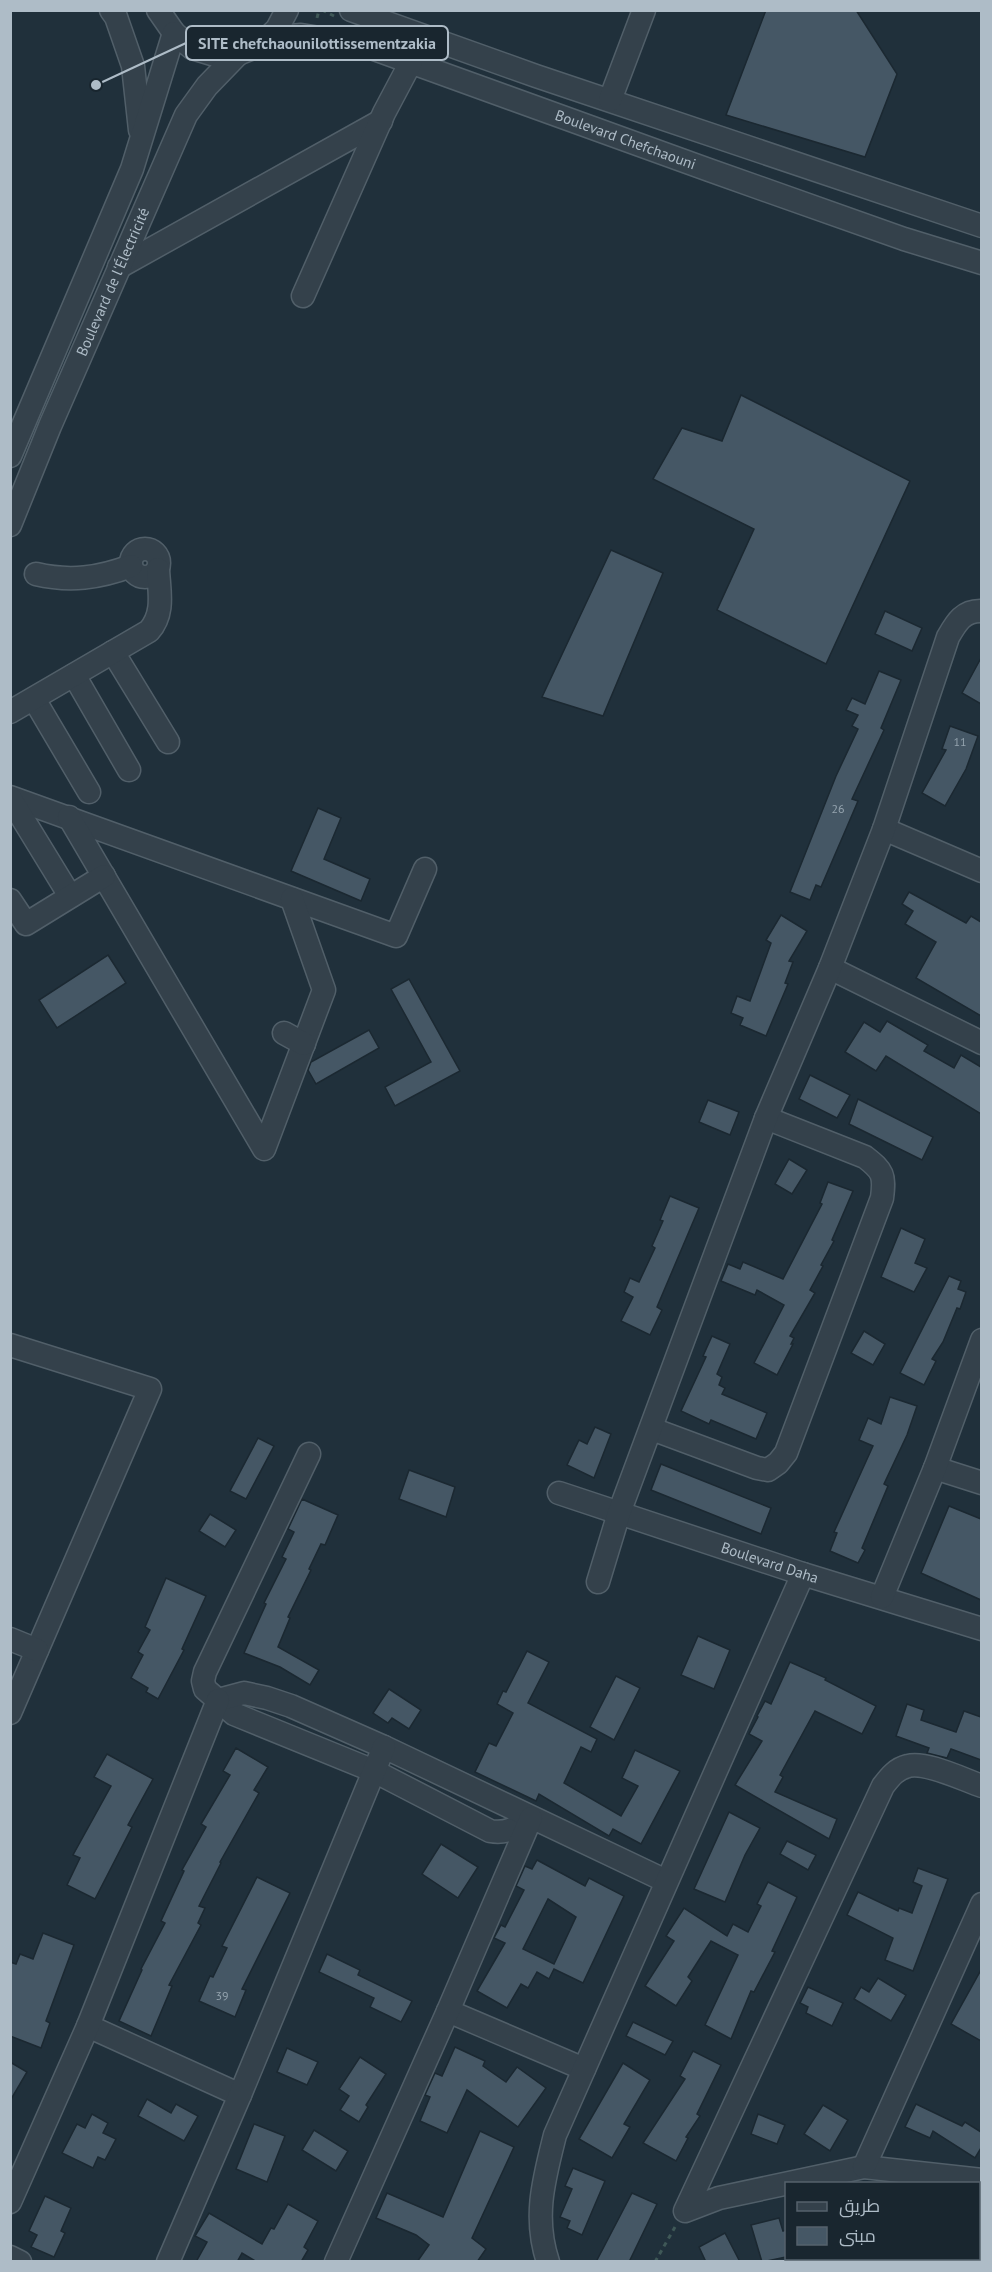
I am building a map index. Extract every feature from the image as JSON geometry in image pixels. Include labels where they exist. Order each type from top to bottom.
[{"type":"street","points":[[111,10],[116,17],[134,66],[141,135]]},
{"type":"street","name":"Boulevard Chefchaouni","points":[[160,11],[174,33],[192,48],[215,55],[238,54],[260,45],[277,29],[287,10]]},
{"type":"street","name":"Boulevard Chefchaouni","points":[[351,10],[981,226]]},
{"type":"street","points":[[393,10],[417,33]]},
{"type":"street","points":[[610,100],[644,10]]},
{"type":"street","name":"Boulevard de l'Électricité","points":[[10,456],[18,416],[132,169],[174,33]]},
{"type":"street","name":"Boulevard Chefchaouni","points":[[268,38],[301,35],[363,45],[904,239],[981,262]]},
{"type":"street","name":"Boulevard de l'Électricité","points":[[10,525],[50,426],[186,115],[207,86],[238,54]]},
{"type":"street","points":[[303,296],[381,121],[411,62]]},
{"type":"street","points":[[119,267],[381,121]]},
{"type":"street","points":[[18,416],[50,426]]},
{"type":"street","points":[[10,712],[149,631],[158,618],[160,610],[157,557],[147,550],[136,553],[132,558],[131,566],[97,578],[58,579],[36,574]]},
{"type":"street","points":[[598,1582],[619,1513],[766,1118],[830,968],[884,829],[948,638],[961,617],[968,612],[981,611]]},
{"type":"street","points":[[113,652],[168,741]]},
{"type":"street","points":[[74,675],[129,770]]},
{"type":"street","points":[[34,699],[89,792]]},
{"type":"street","points":[[11,798],[396,936],[424,869]]},
{"type":"street","points":[[11,798],[70,896]]},
{"type":"street","points":[[69,817],[264,1149],[324,990],[292,899]]},
{"type":"street","points":[[884,829],[981,871]]},
{"type":"street","points":[[10,900],[26,924],[104,876]]},
{"type":"street","points":[[830,968],[981,1043]]},
{"type":"street","points":[[284,1033],[304,1044]]},
{"type":"street","points":[[652,1429],[757,1468],[768,1470],[778,1463],[786,1453],[882,1198],[885,1179],[879,1167],[865,1157],[766,1118]]},
{"type":"street","points":[[882,1597],[935,1468],[981,1340]]},
{"type":"street","points":[[10,1345],[150,1389],[10,1713]]},
{"type":"street","points":[[309,1454],[205,1672],[203,1681],[208,1694],[234,1714],[374,1771],[490,1831],[501,1833],[513,1830],[531,1818]]},
{"type":"street","points":[[935,1468],[981,1483]]},
{"type":"street","name":"Boulevard Daha","points":[[559,1493],[802,1574],[981,1629]]},
{"type":"street","points":[[548,2262],[542,2243],[541,2193],[555,2135],[802,1574]]},
{"type":"street","points":[[10,1639],[37,1650]]},
{"type":"street","points":[[218,1700],[243,1693],[291,1706],[384,1747],[666,1881]]},
{"type":"street","points":[[10,2202],[88,2026],[218,1700]]},
{"type":"street","points":[[168,2262],[240,2096],[384,1747]]},
{"type":"street","points":[[685,2211],[883,1786],[894,1773],[910,1765],[928,1768],[981,1786]]},
{"type":"street","points":[[336,2262],[531,1818]]},
{"type":"street","points":[[864,2167],[981,1904]]},
{"type":"street","points":[[448,2011],[584,2069]]},
{"type":"street","points":[[88,2026],[240,2096]]},
{"type":"street","points":[[793,2182],[864,2167],[981,2180]]},
{"type":"street","points":[[685,2211],[718,2198],[785,2184]]},
{"type":"street","points":[[10,2257],[20,2262]]},
{"type":"path","points":[[654,2262],[685,2211]]},
{"type":"building","points":[[766,10],[856,10],[897,74],[865,157],[726,115]]},
{"type":"building","points":[[741,395],[910,481],[826,664],[717,610],[754,529],[653,479],[682,428],[722,441]]},
{"type":"building","points":[[611,550],[663,573],[603,716],[542,697]]},
{"type":"building","points":[[885,611],[922,628],[912,651],[875,634]]},
{"type":"building","points":[[981,658],[981,704],[962,693]]},
{"type":"building","points":[[879,671],[901,680],[881,728],[884,730],[852,799],[858,801],[821,887],[816,885],[810,900],[790,892],[836,776],[858,729],[852,726],[858,715],[846,710],[852,698],[865,704]]},
{"type":"building","points":[[950,726],[978,736],[966,769],[945,806],[922,793],[946,750],[942,749]]},
{"type":"building","points":[[318,808],[341,818],[324,859],[370,879],[361,901],[291,871]]},
{"type":"building","points":[[909,892],[966,923],[971,916],[981,922],[981,1016],[916,978],[936,942],[905,924],[913,911],[902,904]]},
{"type":"building","points":[[781,915],[807,931],[789,961],[793,962],[785,983],[788,984],[766,1036],[740,1025],[743,1018],[731,1013],[737,996],[750,1001],[771,943],[766,940]]},
{"type":"building","points":[[108,955],[126,983],[57,1028],[39,1000]]},
{"type":"building","points":[[409,979],[460,1071],[395,1106],[385,1087],[431,1062],[391,989]]},
{"type":"building","points":[[887,1021],[928,1045],[924,1051],[954,1068],[961,1055],[981,1067],[981,1114],[886,1056],[876,1071],[845,1052],[864,1022],[880,1032]]},
{"type":"building","points":[[369,1030],[379,1048],[316,1084],[308,1070],[311,1062]]},
{"type":"building","points":[[810,1075],[850,1095],[837,1118],[799,1099]]},
{"type":"building","points":[[858,1099],[933,1137],[922,1160],[849,1124]]},
{"type":"building","points":[[708,1100],[739,1112],[730,1135],[699,1122]]},
{"type":"building","points":[[789,1159],[807,1170],[792,1194],[775,1184]]},
{"type":"building","points":[[828,1182],[853,1191],[832,1240],[834,1241],[810,1290],[815,1293],[790,1336],[794,1338],[791,1344],[793,1344],[777,1375],[754,1363],[784,1305],[757,1290],[755,1295],[721,1281],[728,1264],[740,1269],[743,1262],[783,1279],[822,1204],[820,1203]]},
{"type":"building","points":[[670,1196],[699,1208],[657,1307],[662,1310],[650,1335],[621,1321],[633,1297],[624,1292],[630,1278],[639,1282],[655,1248],[652,1246],[663,1221],[660,1220]]},
{"type":"building","points":[[901,1228],[925,1239],[915,1263],[927,1268],[914,1292],[881,1277]]},
{"type":"building","points":[[949,1276],[961,1281],[958,1289],[966,1292],[960,1309],[957,1308],[943,1342],[932,1359],[936,1361],[924,1385],[900,1373]]},
{"type":"building","points":[[864,1331],[885,1344],[873,1365],[851,1353]]},
{"type":"building","points":[[712,1336],[730,1344],[717,1374],[722,1377],[719,1385],[725,1388],[722,1394],[767,1413],[756,1439],[711,1420],[709,1424],[681,1411],[706,1357],[703,1356]]},
{"type":"building","points":[[890,1397],[917,1406],[907,1435],[884,1484],[888,1486],[862,1548],[865,1550],[858,1563],[830,1551],[837,1533],[834,1532],[873,1446],[859,1440],[868,1418],[881,1424]]},
{"type":"building","points":[[595,1427],[611,1434],[594,1478],[567,1465],[579,1440],[587,1444]]},
{"type":"building","points":[[258,1438],[274,1446],[246,1499],[230,1491]]},
{"type":"building","points":[[661,1464],[771,1508],[761,1534],[651,1490]]},
{"type":"building","points":[[409,1470],[455,1487],[446,1517],[399,1499]]},
{"type":"building","points":[[302,1499],[338,1515],[325,1545],[321,1544],[309,1569],[311,1570],[288,1617],[290,1618],[278,1647],[319,1670],[310,1685],[280,1667],[244,1653],[266,1604],[264,1603],[286,1559],[282,1557],[294,1532],[288,1529]]},
{"type":"building","points":[[949,1506],[981,1519],[981,1600],[921,1573]]},
{"type":"building","points":[[210,1514],[236,1530],[225,1547],[199,1531]]},
{"type":"building","points":[[166,1578],[206,1596],[182,1649],[184,1650],[158,1699],[146,1692],[148,1688],[131,1678],[143,1655],[138,1652],[150,1630],[145,1627]]},
{"type":"building","points":[[698,1636],[730,1650],[714,1689],[681,1675]]},
{"type":"building","points":[[527,1651],[549,1662],[528,1703],[597,1739],[591,1752],[581,1747],[564,1783],[621,1816],[638,1786],[622,1778],[635,1750],[680,1771],[641,1844],[613,1829],[609,1836],[539,1794],[536,1801],[475,1772],[489,1743],[496,1746],[513,1713],[497,1704],[503,1691],[506,1692]]},
{"type":"building","points":[[790,1662],[826,1678],[825,1680],[876,1706],[862,1734],[815,1711],[780,1775],[783,1777],[775,1792],[837,1819],[829,1839],[735,1785],[762,1741],[749,1734],[757,1716],[765,1701],[771,1704]]},
{"type":"building","points":[[616,1676],[640,1688],[614,1740],[590,1727]]},
{"type":"building","points":[[389,1689],[421,1710],[409,1729],[392,1718],[388,1723],[373,1713]]},
{"type":"building","points":[[907,1704],[924,1710],[921,1720],[956,1732],[964,1711],[981,1717],[981,1760],[951,1749],[947,1758],[927,1753],[929,1748],[896,1736]]},
{"type":"building","points":[[236,1748],[268,1767],[254,1790],[259,1793],[220,1862],[199,1906],[205,1908],[198,1923],[201,1925],[169,1985],[172,1986],[151,2036],[119,2021],[141,1969],[165,1923],[161,1921],[184,1871],[182,1870],[206,1827],[201,1824],[230,1775],[223,1771]]},
{"type":"building","points":[[107,1754],[153,1779],[128,1825],[132,1827],[95,1899],[67,1885],[80,1858],[73,1855],[111,1786],[94,1777]]},
{"type":"building","points":[[729,1812],[760,1828],[745,1855],[725,1902],[694,1889]]},
{"type":"building","points":[[787,1841],[816,1855],[808,1870],[780,1854]]},
{"type":"building","points":[[441,1844],[478,1867],[458,1898],[422,1874]]},
{"type":"building","points":[[537,1860],[585,1886],[589,1878],[624,1896],[583,1983],[554,1969],[549,1979],[537,1972],[528,1988],[521,1984],[507,2008],[477,1991],[505,1943],[494,1938],[501,1925],[505,1927],[524,1890],[516,1886],[525,1866],[532,1869]],"holes":[[[548,1899],[576,1917],[554,1964],[523,1949]]]},
{"type":"building","points":[[918,1868],[948,1879],[913,1971],[885,1960],[893,1938],[847,1915],[858,1892],[898,1911],[899,1908],[912,1913],[922,1886],[913,1882]]},
{"type":"building","points":[[257,1877],[290,1893],[242,1989],[246,1990],[235,2017],[199,2001],[210,1976],[213,1977],[227,1948],[222,1946]]},
{"type":"building","points":[[768,1882],[797,1897],[772,1951],[775,1952],[754,1992],[751,1991],[731,2039],[705,2025],[738,1955],[711,1941],[688,1977],[692,1981],[676,2006],[645,1986],[674,1941],[666,1936],[684,1908],[727,1936],[733,1924],[748,1932],[761,1906],[757,1904]]},
{"type":"building","points":[[43,1933],[74,1945],[46,2021],[50,2023],[41,2048],[10,2036],[10,1962],[16,1964],[20,1954],[33,1959]]},
{"type":"building","points":[[327,1954],[360,1970],[358,1975],[412,2001],[401,2022],[370,2007],[374,1998],[319,1972]]},
{"type":"building","points":[[981,1970],[981,2041],[951,2024]]},
{"type":"building","points":[[878,1978],[906,1995],[891,2021],[854,1999],[861,1987],[869,1992]]},
{"type":"building","points":[[808,1987],[843,2003],[832,2026],[806,2013],[808,2007],[800,2003]]},
{"type":"building","points":[[633,2022],[673,2041],[665,2055],[626,2036]]},
{"type":"building","points":[[455,2047],[485,2061],[483,2066],[506,2082],[517,2067],[546,2088],[518,2127],[467,2090],[447,2133],[420,2121],[430,2097],[425,2095],[435,2073],[442,2076]]},
{"type":"building","points":[[287,2048],[318,2062],[307,2085],[277,2072]]},
{"type":"building","points":[[693,2051],[721,2065],[697,2114],[700,2116],[686,2137],[688,2138],[676,2161],[643,2143],[685,2079],[680,2076]]},
{"type":"building","points":[[360,2057],[386,2074],[366,2105],[368,2107],[359,2122],[340,2110],[349,2096],[339,2089]]},
{"type":"building","points":[[10,2062],[27,2072],[10,2101]]},
{"type":"building","points":[[623,2063],[650,2080],[624,2124],[630,2127],[612,2158],[579,2139]]},
{"type":"building","points":[[147,2099],[171,2113],[176,2104],[198,2116],[184,2141],[138,2116]]},
{"type":"building","points":[[916,2104],[962,2126],[965,2122],[981,2132],[981,2148],[975,2158],[933,2131],[930,2138],[905,2127]]},
{"type":"building","points":[[823,2105],[848,2120],[830,2151],[804,2134]]},
{"type":"building","points":[[92,2114],[108,2123],[103,2133],[116,2139],[105,2160],[98,2157],[93,2168],[62,2153],[77,2124],[85,2128]]},
{"type":"building","points":[[758,2114],[785,2125],[777,2144],[751,2134]]},
{"type":"building","points":[[254,2124],[285,2136],[267,2182],[236,2169]]},
{"type":"building","points":[[314,2130],[348,2151],[336,2171],[302,2150]]},
{"type":"building","points":[[480,2131],[514,2147],[472,2238],[486,2249],[477,2262],[417,2262],[429,2245],[416,2235],[376,2218],[387,2193],[443,2217]]},
{"type":"building","points":[[573,2168],[605,2181],[582,2235],[567,2228],[570,2221],[560,2217],[572,2189],[565,2186]]},
{"type":"building","points":[[632,2193],[657,2204],[629,2262],[596,2262]]},
{"type":"building","points":[[45,2196],[71,2208],[61,2231],[65,2233],[54,2257],[31,2247],[37,2235],[29,2231]]},
{"type":"building","points":[[288,2204],[318,2221],[304,2247],[308,2250],[301,2262],[257,2262],[242,2253],[237,2262],[196,2262],[207,2242],[195,2236],[209,2213],[262,2244],[271,2228],[274,2229]]},
{"type":"building","points":[[779,2218],[783,2231],[785,2230],[785,2257],[762,2262],[751,2225]]},
{"type":"building","points":[[725,2233],[740,2262],[706,2262],[699,2247]]},
{"type":"place","name":"SITE chefchaounilottissementzakia","points":[[96,85]]}]
